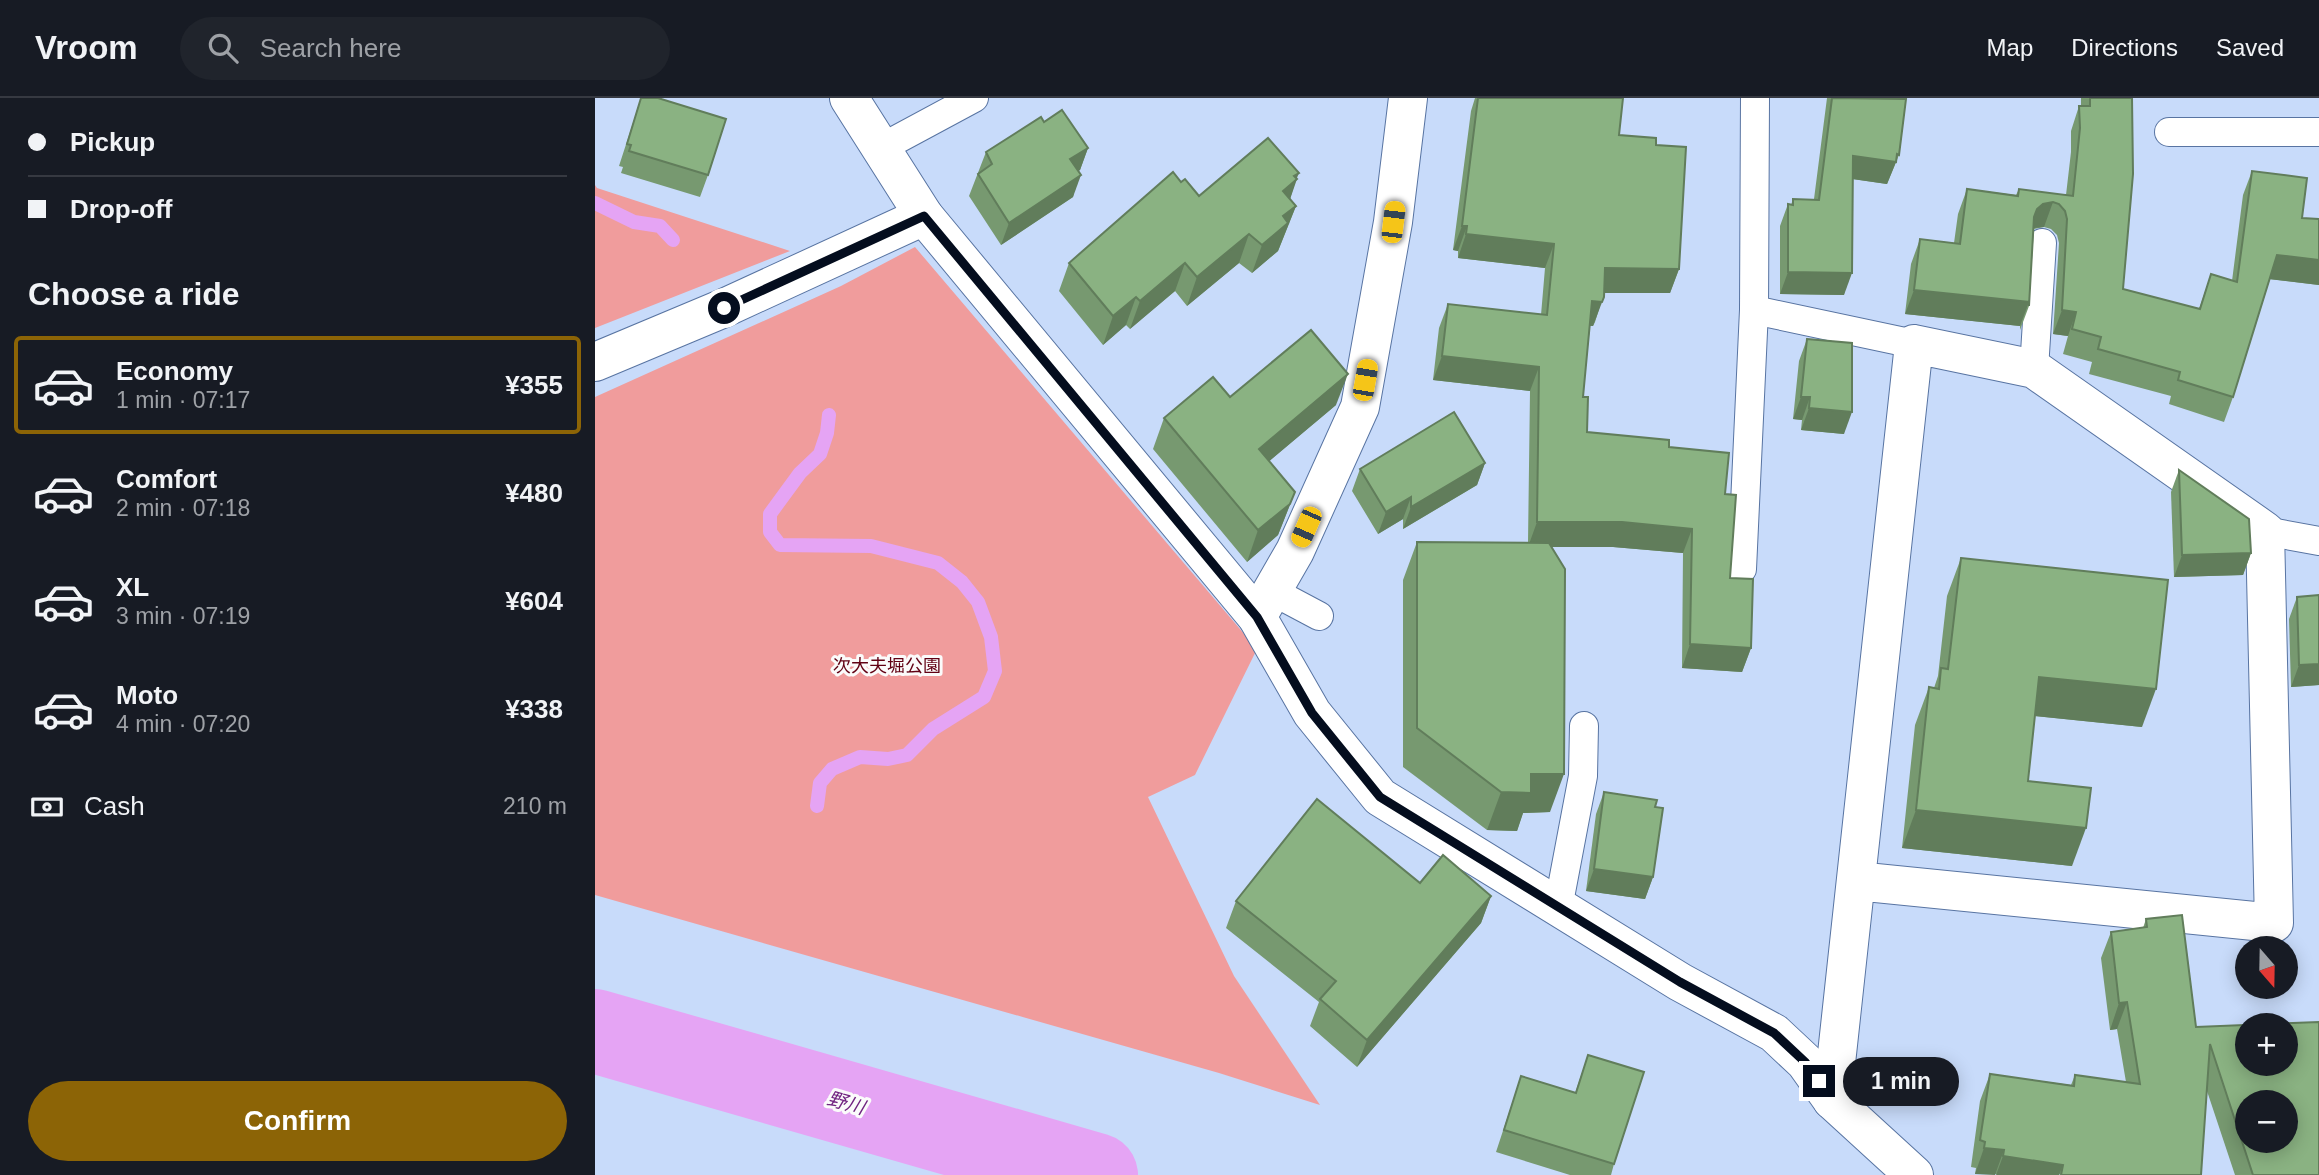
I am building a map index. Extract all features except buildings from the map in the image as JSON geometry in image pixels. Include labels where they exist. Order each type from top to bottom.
[{"type":"street","points":[[849,98],[924,216],[1264,604],[1312,713],[1380,797],[1680,982],[1774,1033],[1805,1062],[1832,1100],[1914,1175]]},
{"type":"street","points":[[1264,604],[1295,551],[1360,407],[1393,222],[1408,98]]},
{"type":"street","points":[[595,362],[724,308],[924,216]]},
{"type":"street","points":[[1832,1100],[1914,344],[2034,369],[2265,531],[2274,923],[1856,881]]},
{"type":"lane","points":[[881,148],[974,98]]},
{"type":"lane","points":[[1742,569],[1753,310],[1755,98]]},
{"type":"lane","points":[[2169,132],[2319,132]]},
{"type":"lane","points":[[2034,369],[2042,243]]},
{"type":"lane","points":[[1753,310],[1914,344]]},
{"type":"lane","points":[[2265,531],[2319,541]]},
{"type":"lane","points":[[1264,604],[1319,616]]},
{"type":"lane","points":[[1558,908],[1583,776],[1584,726]]},
{"type":"green space","points":[[595,185],[597,188],[790,251],[595,328]]},
{"type":"green space","name":"次大夫堀公園","points":[[915,247],[1257,649],[1195,775],[1148,797],[1234,976],[1320,1105],[1219,1073],[595,895],[595,397],[841,286]]},
{"type":"waterway","points":[[595,203],[634,222],[660,226],[673,240]]},
{"type":"waterway","points":[[817,806],[820,783],[832,769],[860,757],[888,759],[907,755],[933,729],[984,697],[995,671],[991,637],[978,602],[962,582],[938,563],[871,546],[780,545],[770,532],[770,514],[800,473],[820,454],[829,415]]},
{"type":"waterway","name":"野川","points":[[595,1031],[1096,1175]]},
{"type":"route","points":[[724,308],[924,216],[1257,617],[1312,713],[1380,797],[1680,982],[1774,1033],[1805,1062],[1819,1081]]}]
